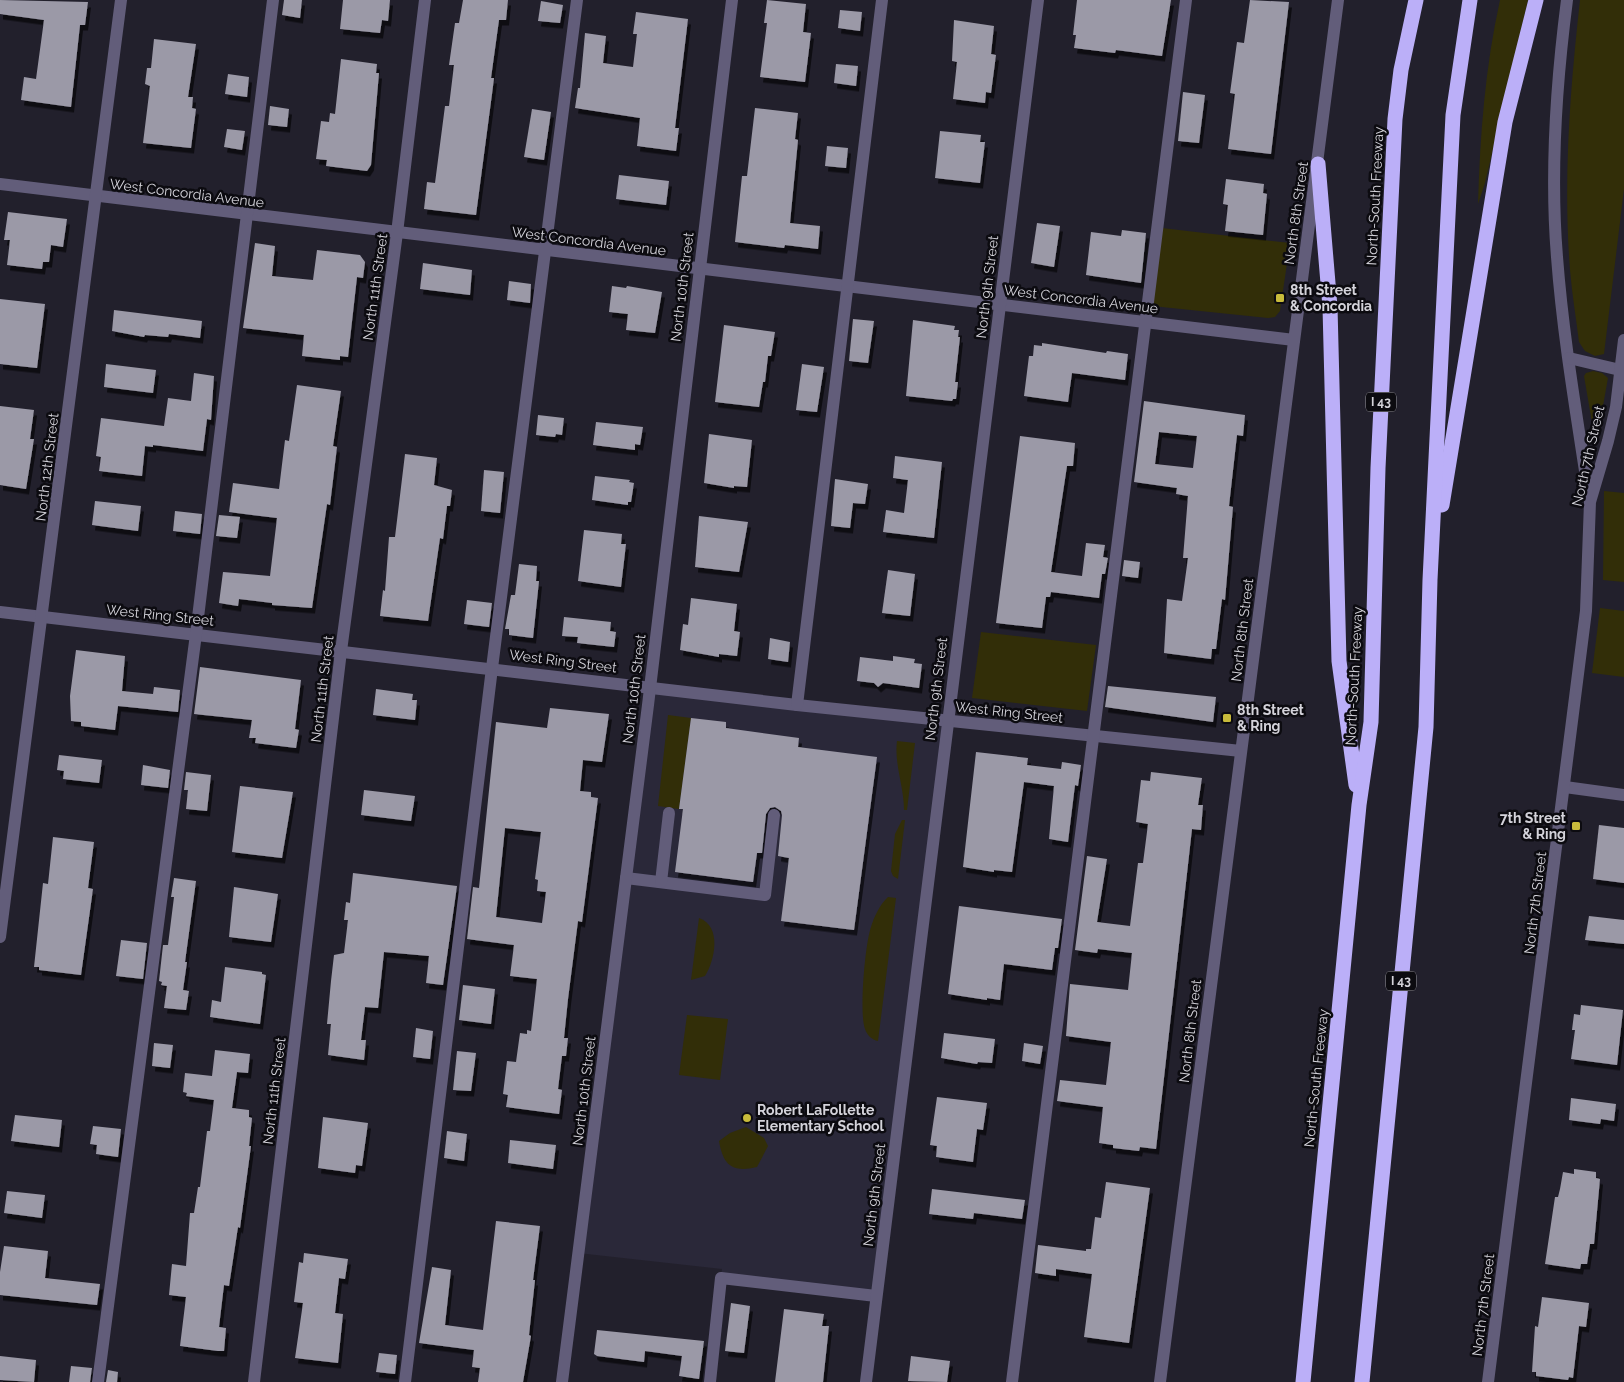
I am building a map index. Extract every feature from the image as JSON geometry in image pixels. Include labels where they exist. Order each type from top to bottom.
[{"type":"highway","name":"North-South Freeway","points":[[1303,1382],[1359,805],[1371,722],[1378,468],[1395,119],[1402,70],[1416,0]]},
{"type":"highway","name":"I 43","points":[[1362,1382],[1426,727],[1430,580],[1453,115],[1470,0]]},
{"type":"highway","points":[[1430,580],[1505,122],[1536,0]]},
{"type":"highway","points":[[1318,164],[1330,307],[1339,661],[1359,805]]},
{"type":"street","name":"North 12th Street","points":[[0,937],[121,0]]},
{"type":"street","points":[[98,1382],[196,634],[273,0]]},
{"type":"street","name":"North 11th Street","points":[[254,1382],[341,651],[397,233],[425,0]]},
{"type":"street","points":[[405,1382],[492,668],[577,0]]},
{"type":"street","name":"North 10th Street","points":[[562,1382],[650,686],[732,0]]},
{"type":"street","points":[[797,705],[882,0]]},
{"type":"street","name":"North 9th Street","points":[[866,1382],[1038,0]]},
{"type":"street","points":[[1012,1382],[1186,0]]},
{"type":"street","name":"North 8th Street","points":[[1160,1382],[1338,0]]},
{"type":"street","points":[[1568,0],[1562,43],[1556,126],[1554,202],[1560,300],[1590,502]]},
{"type":"street","name":"West Concordia Avenue","points":[[0,184],[1294,340]]},
{"type":"street","name":"North 7th Street","points":[[1488,1382],[1586,610],[1590,502],[1616,407],[1622,371],[1624,340]]},
{"type":"street","points":[[1569,358],[1622,371]]},
{"type":"street","name":"West Ring Street","points":[[0,612],[650,686],[797,705],[1241,751]]},
{"type":"street","points":[[1565,787],[1624,795]]},
{"type":"street","points":[[661,882],[669,813]]},
{"type":"street","points":[[626,878],[765,894],[774,815]]},
{"type":"street","points":[[710,1382],[721,1278],[876,1296]]},
{"type":"shaded area","points":[[1500,0],[1528,0],[1485,183],[1478,204],[1484,102]]},
{"type":"shaded area","points":[[1580,0],[1624,0],[1624,189],[1604,354],[1595,356],[1585,351],[1579,342],[1568,236],[1567,169],[1573,68]]},
{"type":"shaded area","points":[[1162,228],[1290,243],[1280,311],[1275,317],[1268,318],[1152,306]]},
{"type":"shaded area","points":[[1593,371],[1602,373],[1608,378],[1597,439],[1595,440],[1584,376],[1586,373]]},
{"type":"shaded area","points":[[1604,491],[1624,493],[1624,582],[1603,580]]},
{"type":"shaded area","points":[[1600,608],[1624,611],[1624,677],[1592,673]]},
{"type":"shaded area","points":[[981,632],[1096,645],[1087,711],[972,698]]},
{"type":"shaded area","name":"Robert LaFollette Elementary School","points":[[650,687],[947,721],[876,1296],[721,1278],[722,1269],[578,1253]]},
{"type":"shaded area","points":[[668,715],[691,718],[679,809],[658,806]]},
{"type":"shaded area","points":[[897,741],[915,743],[907,810],[904,810],[896,750]]},
{"type":"shaded area","points":[[902,820],[905,820],[898,879],[893,876],[891,871],[895,834]]},
{"type":"shaded area","points":[[888,897],[896,898],[878,1041],[874,1040],[867,1033],[863,1021],[864,978],[871,927],[882,903]]},
{"type":"shaded area","points":[[699,918],[711,928],[714,936],[714,953],[705,976],[691,980]]},
{"type":"shaded area","points":[[687,1015],[728,1019],[720,1080],[679,1075]]},
{"type":"shaded area","points":[[746,1127],[764,1138],[768,1146],[757,1167],[748,1169],[735,1168],[723,1156],[719,1141],[730,1133]]},
{"type":"building","points":[[0,0],[88,2],[85,25],[80,25],[71,107],[21,100],[24,77],[36,79],[44,20],[0,14]]},
{"type":"building","points":[[284,0],[302,0],[300,18],[282,15]]},
{"type":"building","points":[[343,0],[390,0],[388,21],[382,20],[380,33],[340,29]]},
{"type":"building","points":[[463,0],[508,0],[506,20],[499,20],[491,78],[494,78],[476,215],[424,209],[427,182],[435,183],[445,106],[449,106],[454,65],[449,65],[455,23],[459,23]]},
{"type":"building","points":[[767,0],[806,4],[803,32],[811,33],[805,82],[760,77],[767,23],[764,23]]},
{"type":"building","points":[[1077,0],[1171,0],[1162,56],[1116,50],[1115,53],[1074,48],[1076,35],[1073,35]]},
{"type":"building","points":[[1250,0],[1289,2],[1271,154],[1228,149],[1235,94],[1230,93],[1237,42],[1244,43]]},
{"type":"building","points":[[541,1],[563,5],[560,23],[538,21]]},
{"type":"building","points":[[840,10],[862,12],[860,31],[838,28]]},
{"type":"building","points":[[636,12],[688,19],[675,128],[679,128],[676,151],[637,146],[640,118],[575,108],[578,88],[580,88],[585,33],[606,36],[603,63],[633,67],[637,34],[633,34]]},
{"type":"building","points":[[954,20],[994,26],[991,54],[996,55],[991,93],[986,92],[985,103],[953,99],[957,62],[952,61]]},
{"type":"building","points":[[154,39],[196,44],[188,97],[193,97],[192,108],[196,109],[191,148],[143,143],[150,86],[145,84],[147,68],[151,68]]},
{"type":"building","points":[[341,59],[377,64],[376,73],[379,73],[371,165],[367,171],[326,166],[327,160],[316,159],[321,121],[329,122],[330,113],[335,114]]},
{"type":"building","points":[[836,64],[858,66],[856,86],[834,83]]},
{"type":"building","points":[[228,74],[249,77],[247,97],[225,94]]},
{"type":"building","points":[[1183,92],[1205,95],[1199,143],[1178,141]]},
{"type":"building","points":[[270,106],[289,109],[287,127],[268,125]]},
{"type":"building","points":[[755,108],[798,113],[795,139],[798,140],[790,223],[820,226],[818,249],[785,245],[784,248],[735,242],[742,176],[747,176]]},
{"type":"building","points":[[532,109],[551,112],[544,160],[524,157]]},
{"type":"building","points":[[227,129],[245,131],[242,150],[224,147]]},
{"type":"building","points":[[940,131],[981,135],[980,142],[985,142],[980,183],[935,178]]},
{"type":"building","points":[[827,146],[848,148],[846,168],[825,166]]},
{"type":"building","points":[[619,175],[669,181],[666,205],[616,199]]},
{"type":"building","points":[[1226,179],[1264,184],[1263,193],[1267,194],[1263,235],[1225,231],[1228,205],[1223,204]]},
{"type":"building","points":[[8,212],[67,219],[63,247],[51,245],[49,262],[43,262],[42,269],[7,265],[10,240],[4,240]]},
{"type":"building","points":[[1037,223],[1060,226],[1054,267],[1031,263]]},
{"type":"building","points":[[1122,230],[1146,233],[1141,283],[1086,275],[1091,232],[1121,236]]},
{"type":"building","points":[[255,243],[275,246],[272,276],[313,280],[317,250],[360,255],[365,262],[363,278],[357,277],[348,357],[340,356],[340,360],[302,356],[304,335],[243,328]]},
{"type":"building","points":[[423,263],[472,270],[470,295],[420,289]]},
{"type":"building","points":[[509,281],[531,284],[530,303],[507,300]]},
{"type":"building","points":[[612,286],[626,288],[627,286],[662,292],[655,333],[626,330],[628,314],[609,312]]},
{"type":"building","points":[[0,299],[45,304],[37,368],[0,364]]},
{"type":"building","points":[[114,310],[202,321],[200,338],[169,334],[168,337],[145,335],[144,337],[112,331]]},
{"type":"building","points":[[853,319],[874,321],[868,363],[849,361]]},
{"type":"building","points":[[913,320],[955,326],[954,330],[959,330],[958,337],[960,337],[955,382],[958,382],[956,399],[952,401],[906,396]]},
{"type":"building","points":[[724,325],[775,332],[771,356],[768,356],[765,382],[763,382],[759,407],[715,402]]},
{"type":"building","points":[[1042,343],[1106,353],[1107,351],[1128,354],[1125,380],[1072,373],[1068,402],[1024,396],[1029,356],[1033,356],[1034,345],[1042,346]]},
{"type":"building","points":[[106,364],[156,370],[153,393],[104,387]]},
{"type":"building","points":[[802,364],[824,367],[817,412],[796,410]]},
{"type":"building","points":[[194,373],[214,376],[211,420],[207,419],[203,451],[153,445],[153,447],[145,446],[142,476],[99,471],[101,457],[96,456],[101,418],[164,426],[168,398],[191,401]]},
{"type":"building","points":[[297,385],[341,391],[333,446],[337,447],[330,505],[327,504],[312,608],[272,605],[272,603],[239,599],[238,606],[219,603],[223,572],[270,576],[277,518],[229,512],[233,483],[279,489],[285,440],[289,441]]},
{"type":"building","points":[[1144,401],[1245,415],[1243,436],[1237,435],[1229,506],[1233,507],[1225,600],[1222,599],[1216,649],[1212,649],[1211,659],[1164,653],[1167,599],[1182,601],[1188,558],[1183,558],[1188,496],[1176,494],[1177,488],[1134,482]],"holes":[[[1159,432],[1197,436],[1193,468],[1155,464]]]},
{"type":"building","points":[[0,406],[34,410],[30,439],[34,439],[26,489],[0,485]]},
{"type":"building","points":[[538,415],[564,418],[562,435],[556,434],[555,437],[536,435]]},
{"type":"building","points":[[596,422],[643,427],[640,445],[635,444],[635,450],[593,445]]},
{"type":"building","points":[[709,434],[752,440],[747,487],[734,486],[734,488],[704,483]]},
{"type":"building","points":[[1020,436],[1075,443],[1073,466],[1067,466],[1051,572],[1082,576],[1086,543],[1105,545],[1103,557],[1108,558],[1105,574],[1102,574],[1099,598],[1051,592],[1050,597],[1046,597],[1042,628],[996,623]]},
{"type":"building","points":[[405,454],[437,458],[434,485],[452,490],[450,506],[447,506],[443,539],[440,538],[428,621],[380,616],[383,590],[385,591],[389,537],[395,537]]},
{"type":"building","points":[[895,456],[942,462],[934,538],[883,532],[886,510],[904,513],[908,480],[893,478]]},
{"type":"building","points":[[484,470],[504,472],[500,513],[481,511]]},
{"type":"building","points":[[595,476],[630,480],[629,482],[634,483],[631,502],[628,502],[628,505],[592,500]]},
{"type":"building","points":[[835,479],[868,484],[865,504],[853,503],[850,528],[831,526]]},
{"type":"building","points":[[95,501],[141,506],[138,531],[92,525]]},
{"type":"building","points":[[175,511],[202,514],[200,534],[173,531]]},
{"type":"building","points":[[219,515],[240,517],[237,538],[216,536]]},
{"type":"building","points":[[699,516],[748,522],[739,572],[695,567]]},
{"type":"building","points":[[584,530],[622,534],[621,544],[626,544],[621,587],[578,581]]},
{"type":"building","points":[[1124,560],[1140,562],[1138,578],[1122,576]]},
{"type":"building","points":[[519,564],[537,566],[536,581],[539,581],[533,638],[509,635],[509,629],[505,629],[511,595],[515,595]]},
{"type":"building","points":[[888,570],[915,574],[910,616],[882,613]]},
{"type":"building","points":[[691,598],[737,604],[734,631],[740,632],[737,656],[719,654],[719,657],[680,650],[683,624],[688,625]]},
{"type":"building","points":[[467,600],[492,603],[489,627],[464,624]]},
{"type":"building","points":[[564,617],[611,622],[610,631],[616,632],[614,647],[577,643],[578,637],[562,636]]},
{"type":"building","points":[[770,638],[790,642],[788,662],[768,659]]},
{"type":"building","points":[[76,650],[125,656],[122,691],[153,694],[154,687],[180,690],[178,712],[118,706],[115,730],[81,726],[81,722],[71,721],[70,696]]},
{"type":"building","points":[[893,656],[915,659],[914,663],[922,664],[919,688],[883,683],[878,687],[874,683],[857,681],[860,657],[893,661]]},
{"type":"building","points":[[200,667],[301,680],[295,729],[299,730],[296,748],[255,743],[256,738],[249,738],[252,720],[194,714]]},
{"type":"building","points":[[1108,686],[1216,697],[1213,722],[1105,707]]},
{"type":"building","points":[[376,689],[413,694],[412,700],[417,700],[415,720],[373,715]]},
{"type":"building","points":[[550,708],[609,714],[602,762],[583,760],[580,791],[591,792],[591,797],[598,798],[582,922],[578,921],[568,999],[564,1038],[568,1038],[566,1056],[562,1056],[558,1089],[562,1090],[559,1114],[506,1107],[508,1095],[503,1094],[507,1061],[516,1062],[520,1033],[527,1034],[527,1030],[531,1031],[537,979],[510,976],[514,945],[467,939],[473,887],[479,888],[496,722],[547,728]],"holes":[[[505,828],[541,832],[535,879],[538,880],[537,891],[546,892],[542,923],[496,917]]]},
{"type":"building","points":[[691,718],[726,722],[726,728],[799,738],[798,747],[877,757],[854,930],[781,921],[789,858],[778,856],[782,815],[781,811],[775,807],[770,808],[766,814],[762,853],[757,853],[753,882],[675,872],[683,809],[679,809]]},
{"type":"building","points":[[976,752],[1028,758],[1027,765],[1061,769],[1062,762],[1081,765],[1078,786],[1075,785],[1068,842],[1049,839],[1054,786],[1024,782],[1012,872],[994,870],[994,872],[963,867]]},
{"type":"building","points":[[59,755],[102,760],[99,783],[63,779],[64,771],[57,770]]},
{"type":"building","points":[[143,765],[170,770],[168,788],[141,785]]},
{"type":"building","points":[[186,772],[211,775],[207,811],[186,809],[188,790],[184,790]]},
{"type":"building","points":[[1151,772],[1202,778],[1198,805],[1203,805],[1201,830],[1192,829],[1156,1149],[1140,1147],[1139,1151],[1113,1148],[1113,1145],[1099,1143],[1103,1107],[1057,1101],[1060,1080],[1106,1085],[1111,1042],[1066,1036],[1070,984],[1128,990],[1132,953],[1098,949],[1097,953],[1075,950],[1087,856],[1107,859],[1097,922],[1130,926],[1138,863],[1143,863],[1148,824],[1136,822],[1141,780],[1150,781]]},
{"type":"building","points":[[240,786],[293,792],[282,858],[232,852]]},
{"type":"building","points":[[364,790],[415,796],[411,821],[361,815]]},
{"type":"building","points":[[1599,825],[1624,828],[1624,883],[1593,879]]},
{"type":"building","points":[[53,837],[94,842],[88,888],[93,889],[81,975],[39,970],[39,967],[34,967],[43,883],[48,884]]},
{"type":"building","points":[[353,873],[457,886],[443,985],[426,983],[429,956],[384,952],[378,1008],[365,1007],[361,1040],[366,1040],[364,1060],[328,1055],[331,1024],[327,1024],[334,955],[344,953],[348,920],[344,920],[346,902],[350,903]]},
{"type":"building","points":[[174,878],[196,881],[185,962],[187,962],[183,990],[189,991],[186,1010],[164,1008],[167,986],[161,985],[162,982],[159,981],[163,945],[168,945],[174,897],[171,897]]},
{"type":"building","points":[[234,887],[278,894],[271,942],[229,937]]},
{"type":"building","points":[[959,906],[1062,919],[1058,948],[1055,948],[1052,970],[1004,964],[1000,1000],[948,994]]},
{"type":"building","points":[[1589,916],[1624,920],[1624,944],[1585,940]]},
{"type":"building","points":[[121,940],[147,943],[143,979],[116,976]]},
{"type":"building","points":[[225,967],[262,972],[262,974],[266,975],[260,1024],[210,1017],[212,1000],[221,1002]]},
{"type":"building","points":[[463,985],[495,989],[491,1024],[459,1020]]},
{"type":"building","points":[[1581,1005],[1623,1010],[1617,1065],[1571,1059],[1575,1030],[1572,1030],[1574,1014],[1580,1015]]},
{"type":"building","points":[[416,1028],[433,1031],[430,1059],[413,1057]]},
{"type":"building","points":[[944,1033],[995,1039],[992,1063],[978,1062],[977,1064],[941,1058]]},
{"type":"building","points":[[154,1043],[173,1045],[170,1068],[152,1066]]},
{"type":"building","points":[[1024,1043],[1043,1046],[1040,1064],[1022,1061]]},
{"type":"building","points":[[215,1050],[250,1054],[248,1073],[237,1072],[232,1108],[249,1110],[249,1117],[252,1118],[249,1146],[251,1146],[240,1228],[238,1227],[229,1286],[224,1285],[219,1327],[226,1328],[224,1351],[180,1346],[186,1297],[169,1295],[172,1264],[186,1266],[190,1213],[194,1213],[198,1187],[200,1187],[207,1131],[210,1131],[214,1100],[186,1096],[187,1093],[183,1092],[185,1073],[212,1076]]},
{"type":"building","points":[[457,1051],[476,1053],[471,1091],[453,1090]]},
{"type":"building","points":[[937,1097],[987,1103],[983,1130],[977,1129],[973,1162],[936,1157],[937,1146],[930,1145]]},
{"type":"building","points":[[1571,1098],[1616,1104],[1614,1121],[1601,1119],[1600,1124],[1569,1120]]},
{"type":"building","points":[[15,1115],[62,1120],[59,1147],[11,1141]]},
{"type":"building","points":[[323,1117],[368,1123],[362,1166],[356,1165],[355,1173],[318,1168]]},
{"type":"building","points":[[93,1126],[121,1129],[118,1157],[96,1154],[97,1145],[90,1144]]},
{"type":"building","points":[[447,1131],[467,1134],[464,1161],[444,1158]]},
{"type":"building","points":[[510,1140],[556,1145],[553,1169],[508,1163]]},
{"type":"building","points":[[1574,1169],[1596,1172],[1596,1178],[1600,1179],[1594,1244],[1590,1244],[1587,1264],[1581,1264],[1580,1269],[1545,1264],[1555,1197],[1558,1197],[1563,1172],[1574,1174]]},
{"type":"building","points":[[1106,1182],[1150,1188],[1129,1343],[1084,1337],[1092,1274],[1056,1269],[1056,1276],[1035,1273],[1038,1245],[1086,1251],[1086,1249],[1091,1249],[1095,1217],[1101,1218]]},
{"type":"building","points":[[932,1189],[1025,1200],[1022,1219],[974,1213],[973,1219],[929,1214]]},
{"type":"building","points":[[7,1191],[45,1195],[42,1218],[4,1213]]},
{"type":"building","points":[[496,1221],[540,1226],[533,1280],[535,1280],[529,1335],[531,1336],[523,1382],[478,1382],[480,1368],[472,1367],[474,1350],[419,1343],[432,1267],[451,1270],[445,1325],[483,1330]]},
{"type":"building","points":[[4,1246],[48,1251],[45,1278],[100,1284],[97,1305],[0,1295],[0,1272]]},
{"type":"building","points":[[304,1253],[348,1259],[345,1279],[339,1278],[335,1313],[343,1314],[338,1363],[295,1358],[303,1303],[294,1302],[299,1262],[303,1263]]},
{"type":"building","points":[[1542,1297],[1589,1303],[1586,1327],[1579,1326],[1573,1378],[1569,1377],[1568,1380],[1536,1376],[1536,1372],[1532,1372],[1535,1326],[1538,1327]]},
{"type":"building","points":[[731,1303],[750,1306],[744,1353],[725,1351]]},
{"type":"building","points":[[784,1309],[824,1314],[822,1326],[829,1326],[823,1382],[775,1382]]},
{"type":"building","points":[[597,1330],[704,1341],[699,1379],[679,1376],[682,1356],[645,1351],[644,1362],[597,1356],[594,1354]]},
{"type":"building","points":[[379,1353],[397,1355],[395,1374],[376,1372]]},
{"type":"building","points":[[0,1356],[36,1360],[34,1382],[0,1380]]},
{"type":"building","points":[[911,1356],[950,1361],[947,1382],[908,1381]]},
{"type":"building","points":[[71,1366],[92,1368],[90,1382],[69,1382]]},
{"type":"building","points":[[108,1370],[118,1372],[117,1382],[106,1382]]},
{"type":"place","name":"8th Street & Concordia","points":[[1280,298]]},
{"type":"place","name":"8th Street & Ring","points":[[1227,718]]},
{"type":"place","name":"7th Street & Ring","points":[[1576,826]]},
{"type":"place","name":"Robert LaFollette Elementary School","points":[[747,1118]]}]
